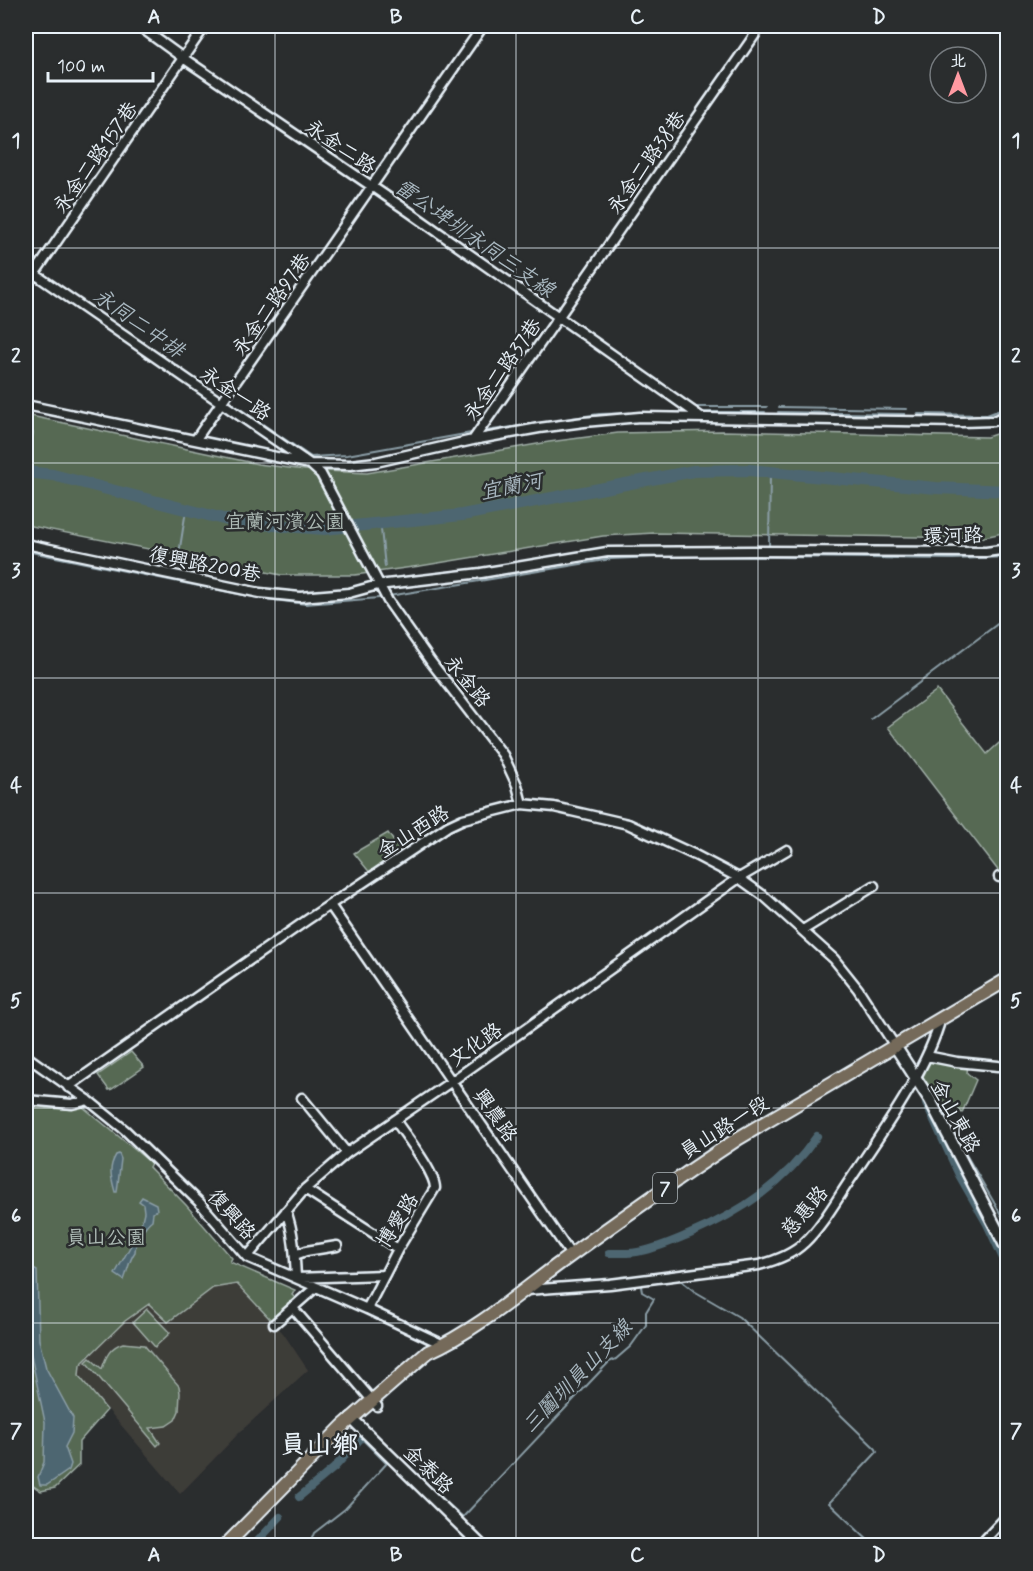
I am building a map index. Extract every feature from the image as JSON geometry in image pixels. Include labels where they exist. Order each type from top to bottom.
[{"type":"main road","name":"員山路一段","points":[[225,1545],[354,1421],[375,1404],[378,1393],[428,1352],[444,1345],[523,1291],[739,1138],[1008,980]]},
{"type":"main road","name":"員山路一段","points":[[235,1545],[354,1421]]},
{"type":"street","name":"永金二路","points":[[139,26],[701,417]]},
{"type":"street","name":"永金二路157巷","points":[[26,286],[205,26]]},
{"type":"street","name":"永金二路97巷","points":[[196,439],[483,26]]},
{"type":"street","name":"永金二路38巷","points":[[558,318],[761,26]]},
{"type":"street","points":[[1001,26],[1008,30]]},
{"type":"street","name":"永金一路","points":[[26,268],[310,464],[321,474]]},
{"type":"street","name":"永金二路37巷","points":[[474,440],[558,318]]},
{"type":"street","points":[[26,405],[310,464],[350,465],[376,462],[474,440],[584,422],[640,417],[906,422],[993,421],[1008,415]]},
{"type":"street","name":"永金路","points":[[321,474],[378,585],[425,654],[503,755],[517,786],[522,804]]},
{"type":"street","name":"復興路200巷","points":[[26,544],[260,593],[300,597],[481,573],[607,552],[900,552]]},
{"type":"street","name":"環河路","points":[[900,552],[986,552],[1008,549]]},
{"type":"street","name":"金山西路","points":[[68,1087],[448,826],[464,819],[522,804],[554,807],[628,824],[739,878],[834,958],[858,989],[895,1046]]},
{"type":"street","name":"文化路","points":[[247,1257],[305,1189],[346,1153],[739,878],[787,850]]},
{"type":"street","points":[[802,930],[874,886]]},
{"type":"street","name":"興農路","points":[[330,905],[572,1255]]},
{"type":"street","name":"慈惠路","points":[[523,1291],[759,1265],[777,1260],[803,1245],[823,1220],[879,1138],[927,1056],[935,1040],[941,1018]]},
{"type":"street","name":"金山東路","points":[[895,1046],[930,1100],[1008,1251]]},
{"type":"street","name":"復興路","points":[[26,1056],[125,1130],[199,1202],[247,1257],[444,1345]]},
{"type":"street","points":[[927,1056],[998,1066]]},
{"type":"street","points":[[302,1098],[346,1153]]},
{"type":"street","points":[[26,1100],[72,1104],[88,1101]]},
{"type":"street","name":"博愛路","points":[[367,1309],[398,1248],[435,1188],[435,1182],[429,1171],[395,1120]]},
{"type":"street","points":[[305,1189],[398,1248]]},
{"type":"street","points":[[286,1211],[295,1255],[296,1278],[384,1275]]},
{"type":"street","points":[[295,1255],[337,1246]]},
{"type":"street","points":[[274,1324],[316,1287]]},
{"type":"street","points":[[292,1308],[375,1404]]},
{"type":"street","name":"金泰路","points":[[354,1421],[482,1545]]},
{"type":"street","points":[[979,1545],[1008,1515]]},
{"type":"shaded area","points":[[237,1284],[283,1333],[308,1370],[242,1430],[180,1494],[79,1376],[80,1365],[125,1321],[149,1304],[169,1322],[213,1288]]},
{"type":"green space","name":"宜蘭河濱公園","points":[[26,415],[258,464],[305,470],[367,473],[549,442],[618,433],[722,431],[987,437],[1007,430],[1007,532],[980,538],[654,533],[603,536],[355,575],[281,575],[26,525]]},
{"type":"green space","points":[[937,690],[987,754],[1007,736],[1007,873],[1000,873],[888,727]]},
{"type":"green space","points":[[388,833],[402,853],[371,874],[354,853]]},
{"type":"green space","points":[[131,1052],[144,1067],[109,1090],[98,1075]]},
{"type":"green space","points":[[938,1060],[968,1065],[967,1073],[976,1080],[962,1113],[931,1094],[918,1078],[929,1061]]},
{"type":"green space","name":"員山公園","points":[[26,1103],[83,1107],[151,1163],[149,1167],[232,1258],[230,1262],[295,1290],[292,1295],[296,1299],[271,1320],[237,1284],[213,1288],[168,1322],[149,1304],[125,1321],[80,1365],[79,1376],[107,1410],[79,1442],[79,1465],[55,1488],[41,1491],[26,1481]]},
{"type":"green space","points":[[147,1309],[170,1333],[155,1347],[133,1322]]},
{"type":"green space","points":[[123,1343],[144,1345],[179,1386],[179,1411],[175,1420],[166,1426],[150,1428],[160,1443],[157,1446],[86,1362],[90,1358],[102,1369],[109,1353]]},
{"type":"water","points":[[119,1154],[121,1159],[117,1192],[115,1192],[111,1168],[113,1160]]},
{"type":"water","points":[[142,1197],[156,1204],[157,1210],[138,1239],[124,1280],[115,1274],[140,1229],[144,1212],[143,1204],[139,1201]]},
{"type":"water","points":[[26,1265],[37,1271],[39,1340],[46,1368],[73,1418],[72,1433],[65,1447],[71,1464],[69,1470],[47,1485],[40,1485],[38,1477],[44,1462],[45,1422],[26,1332]]},
{"type":"waterway","points":[[130,26],[150,39]]},
{"type":"waterway","points":[[994,26],[1008,35]]},
{"type":"waterway","name":"雷公埤圳永同三支線","points":[[157,34],[181,50]]},
{"type":"waterway","name":"雷公埤圳永同三支線","points":[[189,56],[248,97]]},
{"type":"waterway","points":[[237,100],[366,189]]},
{"type":"waterway","name":"永同二中排","points":[[26,262],[32,267]]},
{"type":"waterway","name":"永同二中排","points":[[41,273],[132,336]]},
{"type":"waterway","points":[[26,400],[192,435]]},
{"type":"waterway","name":"永同二中排","points":[[230,402],[311,457]]},
{"type":"waterway","name":"雷公埤圳永同三支線","points":[[694,407],[767,407]]},
{"type":"waterway","name":"雷公埤圳永同三支線","points":[[779,407],[907,409]]},
{"type":"waterway","points":[[918,414],[987,415],[1008,407]]},
{"type":"waterway","points":[[703,412],[765,412]]},
{"type":"waterway","points":[[778,412],[905,414]]},
{"type":"waterway","points":[[486,431],[599,414],[637,413]]},
{"type":"waterway","points":[[649,413],[685,413]]},
{"type":"waterway","points":[[26,461],[33,433]]},
{"type":"waterway","points":[[310,457],[347,455],[471,433]]},
{"type":"waterway","name":"宜蘭河","points":[[26,472],[53,475],[235,522],[324,529],[462,515],[694,471],[749,470],[936,488],[1008,491]]},
{"type":"waterway","points":[[769,548],[770,472]]},
{"type":"waterway","points":[[179,554],[186,510]]},
{"type":"waterway","points":[[381,529],[385,567]]},
{"type":"waterway","points":[[26,551],[258,598],[306,604],[379,598]]},
{"type":"waterway","points":[[389,596],[611,559],[675,556],[953,559],[1008,557]]},
{"type":"waterway","points":[[871,719],[1008,616]]},
{"type":"waterway","points":[[937,1102],[1008,1227]]},
{"type":"waterway","points":[[926,1103],[959,1175],[987,1224],[1008,1269]]},
{"type":"waterway","points":[[609,1253],[634,1253],[654,1248],[727,1216],[776,1182],[791,1168],[817,1136]]},
{"type":"waterway","name":"三鬮圳員山支線","points":[[812,1241],[822,1231],[848,1190]]},
{"type":"waterway","name":"三鬮圳員山支線","points":[[780,1262],[793,1256]]},
{"type":"waterway","points":[[678,1278],[694,1291],[739,1317],[876,1449],[877,1452],[829,1503],[874,1546]]},
{"type":"waterway","name":"三鬮圳員山支線","points":[[430,1488],[463,1517],[609,1362],[631,1346],[646,1325],[646,1312],[654,1299],[642,1292],[640,1281]]},
{"type":"waterway","points":[[361,1438],[386,1463]]},
{"type":"waterway","points":[[299,1497],[334,1468],[361,1438]]},
{"type":"waterway","name":"三鬮圳員山支線","points":[[309,1546],[314,1533],[345,1509],[388,1462]]},
{"type":"waterway","points":[[253,1546],[280,1517]]},
{"type":"district","name":"員山鄉","points":[[319,1444]]}]
